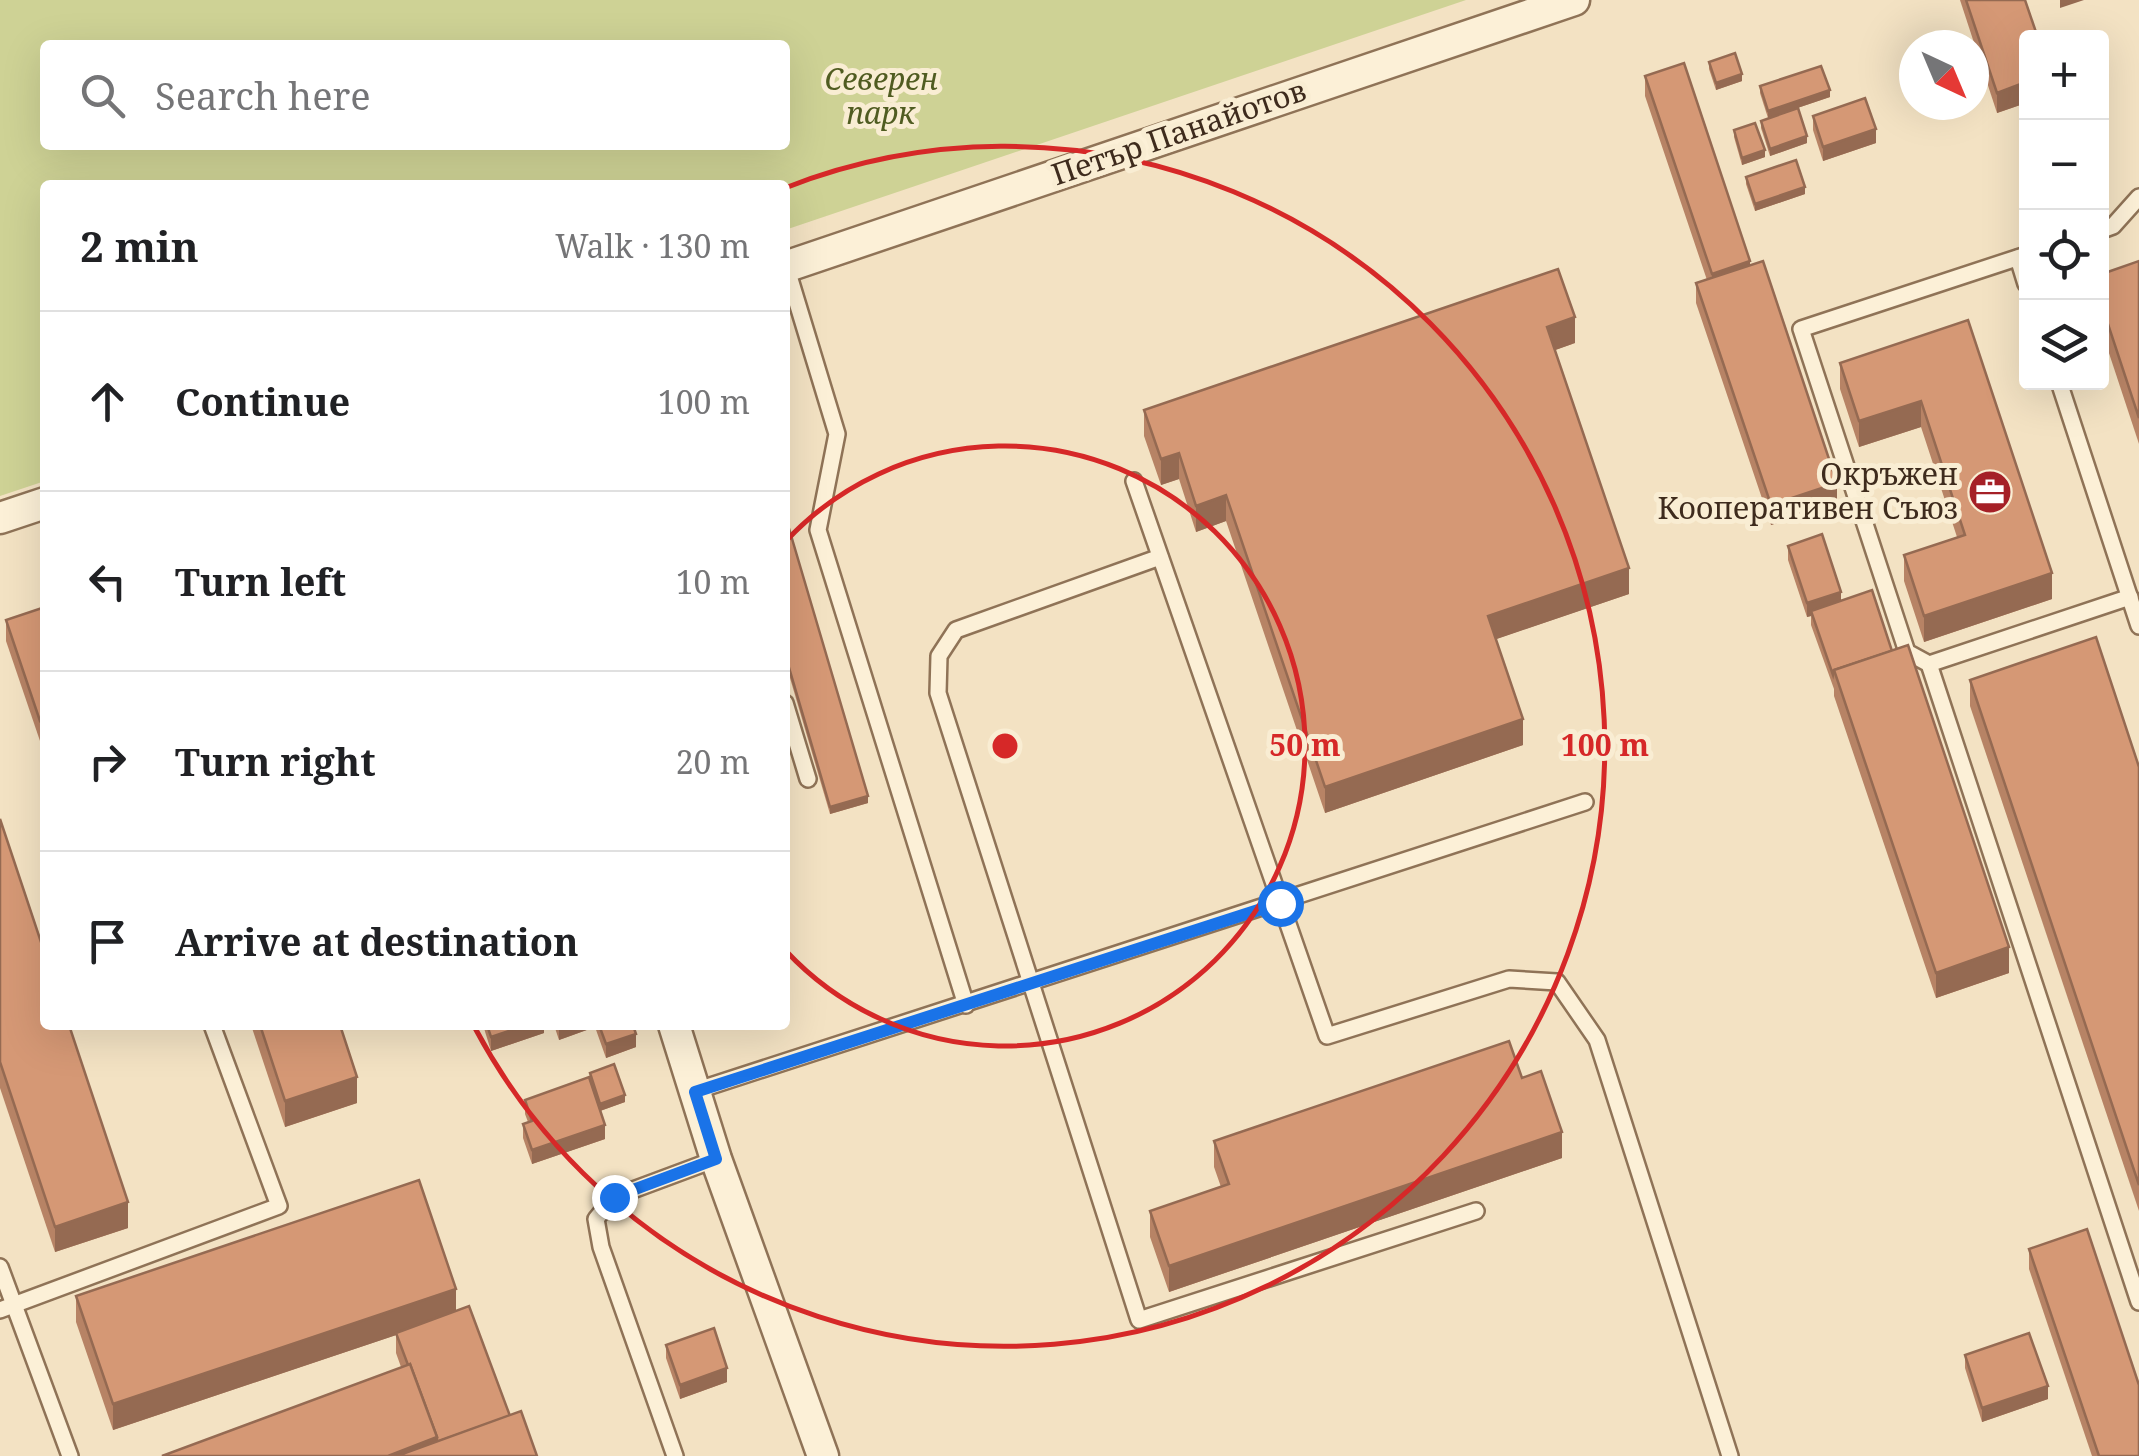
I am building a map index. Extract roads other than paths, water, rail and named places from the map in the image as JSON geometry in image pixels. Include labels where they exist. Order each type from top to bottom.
[{"type":"street","name":"Петър Панайотов","points":[[790,264],[1574,0]]},
{"type":"street","points":[[0,518],[40,506]]},
{"type":"street","points":[[676,1030],[716,1159],[823,1456]]},
{"type":"lane","points":[[2109,228],[2139,197]]},
{"type":"lane","points":[[2019,257],[1801,329],[1907,652],[1930,664],[2134,1270],[2139,1302]]},
{"type":"lane","points":[[790,282],[837,434],[818,530],[966,1006]]},
{"type":"lane","points":[[2062,390],[2139,626]]},
{"type":"lane","points":[[1134,481],[1327,1036],[1509,979],[1558,982],[1597,1040],[1730,1456]]},
{"type":"lane","points":[[1160,558],[956,630],[939,656],[938,693],[1139,1320],[1476,1211]]},
{"type":"lane","points":[[1930,664],[2130,597]]},
{"type":"lane","points":[[790,720],[808,779]]},
{"type":"lane","points":[[695,1092],[1585,802]]},
{"type":"lane","points":[[7,1308],[279,1206],[214,1030]]},
{"type":"lane","points":[[676,1456],[601,1248],[596,1219],[614,1197],[716,1159]]},
{"type":"lane","points":[[0,1267],[7,1308],[70,1456]]},
{"type":"place","name":"Окръжен Кооперативен Съюз","points":[[1990,492]]},
{"type":"park label","name":"Северен парк","points":[[881,97]]}]
